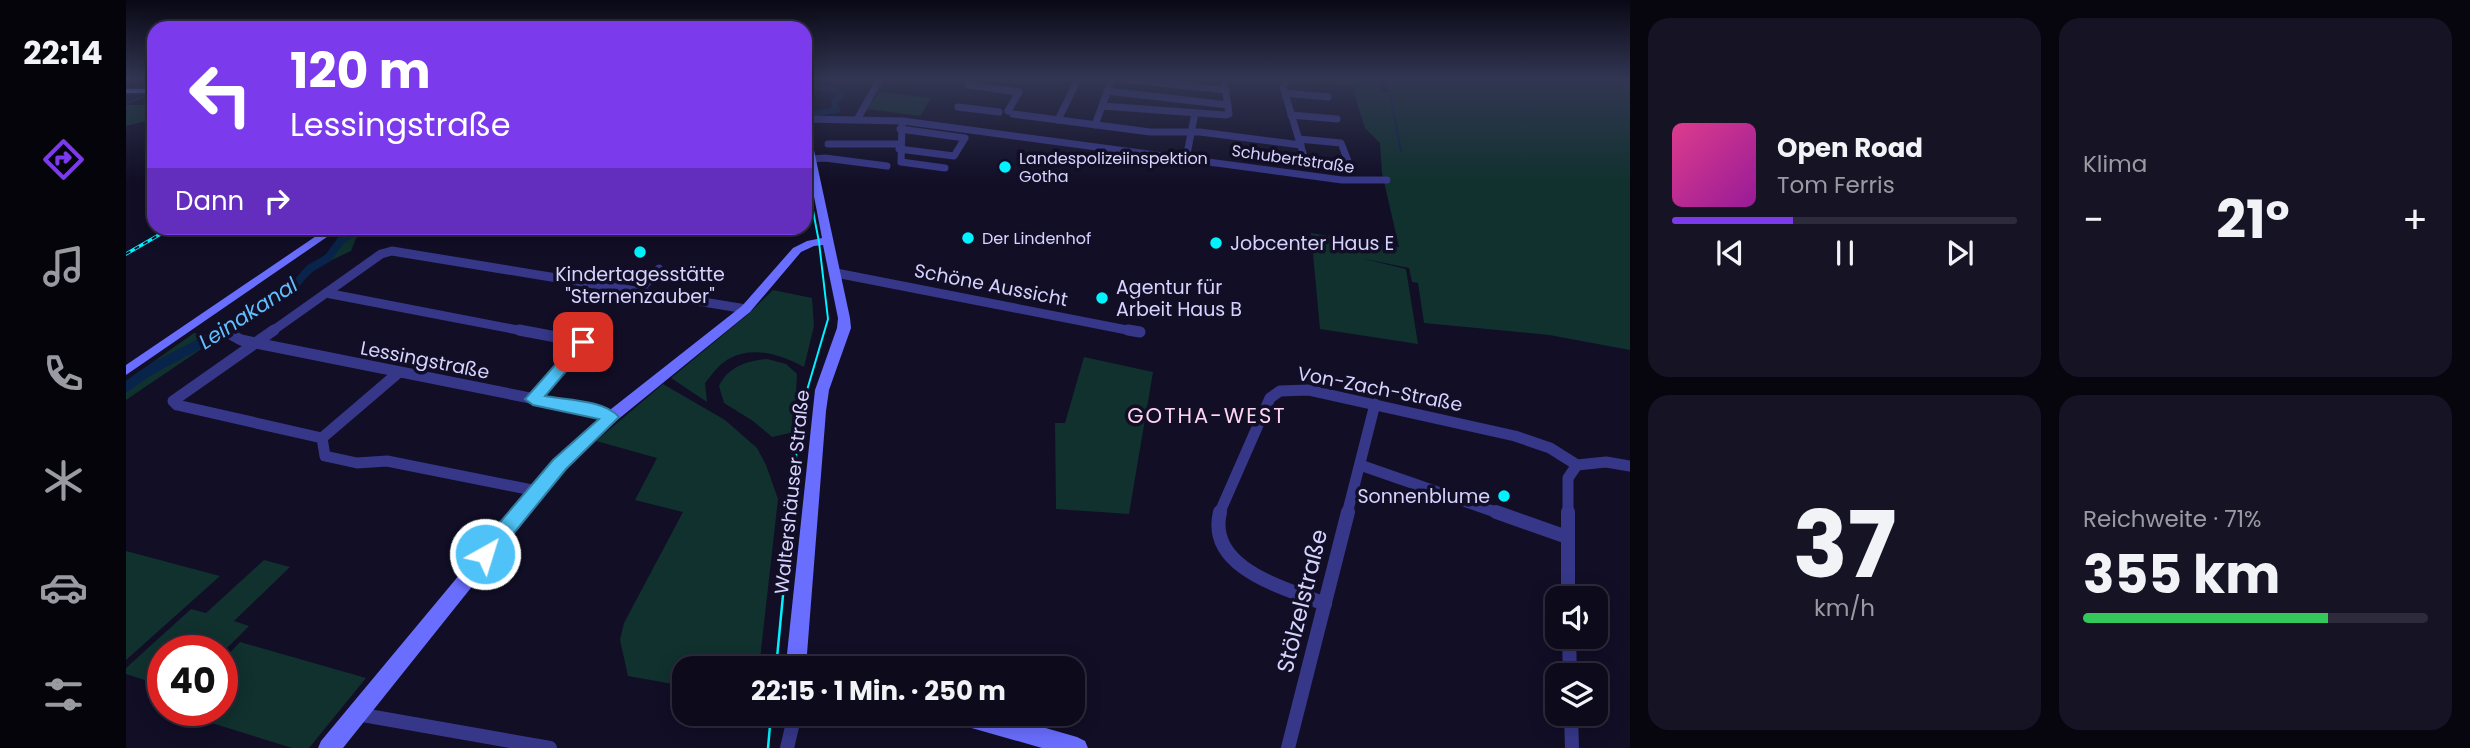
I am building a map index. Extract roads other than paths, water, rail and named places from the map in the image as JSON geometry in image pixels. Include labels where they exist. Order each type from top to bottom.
[{"type":"main road","name":"Waltershäuser Straße","points":[[797,656],[819,409],[822,390],[844,328],[843,303],[812,159]]},
{"type":"main road","points":[[126,371],[325,235]]},
{"type":"main road","points":[[329,748],[560,465],[611,417],[746,309],[797,250],[811,243],[829,241]]},
{"type":"main road","points":[[1006,726],[1077,748]]},
{"type":"street","points":[[858,118],[860,114]]},
{"type":"street","points":[[995,132],[1005,114]]},
{"type":"street","points":[[1013,114],[1150,132],[1191,132],[1341,143],[1348,161]]},
{"type":"street","points":[[1058,120],[1061,114]]},
{"type":"street","points":[[1095,125],[1099,114]]},
{"type":"street","points":[[1186,159],[1195,114]]},
{"type":"street","points":[[1209,114],[1229,114]]},
{"type":"street","points":[[1306,163],[1291,115],[1338,119]]},
{"type":"street","name":"Schubertstraße","points":[[812,119],[858,118],[965,138],[954,156],[828,144]]},
{"type":"street","name":"Schubertstraße","points":[[830,125],[901,125],[995,132],[1355,182],[1387,180]]},
{"type":"street","points":[[899,150],[901,125]]},
{"type":"street","name":"Schubertstraße","points":[[841,154],[877,158],[899,150]]},
{"type":"street","name":"Schubertstraße","points":[[899,150],[901,162],[945,168]]},
{"type":"street","points":[[812,159],[825,158],[887,166]]},
{"type":"street","points":[[322,438],[177,405],[173,401],[381,254],[392,251],[746,309]]},
{"type":"street","points":[[638,292],[659,269]]},
{"type":"street","name":"Schöne Aussicht","points":[[836,273],[1140,332]]},
{"type":"street","points":[[326,293],[583,342],[533,399]]},
{"type":"street","name":"Lessingstraße","points":[[232,335],[256,343],[595,411],[611,417]]},
{"type":"street","points":[[322,438],[398,373]]},
{"type":"street","name":"Von-Zach-Straße","points":[[1325,604],[1239,566],[1225,552],[1218,536],[1219,515],[1270,398],[1280,391],[1301,389],[1515,436],[1550,448],[1577,465]]},
{"type":"street","name":"Stölzelstraße","points":[[1288,748],[1375,404]]},
{"type":"street","points":[[322,438],[325,456],[357,463],[387,461],[537,491]]},
{"type":"street","points":[[1568,586],[1568,478],[1577,465],[1606,462],[1630,466]]},
{"type":"street","points":[[1360,465],[1567,537]]},
{"type":"street","points":[[357,714],[550,748]]},
{"type":"street","points":[[787,748],[792,726]]},
{"type":"street","points":[[1571,726],[1572,748]]},
{"type":"waterway","points":[[1394,114],[1401,151]]},
{"type":"waterway","name":"Leinakanal","points":[[221,331],[274,294],[296,284],[309,269],[328,258],[341,240],[349,235]]},
{"type":"waterway","name":"Leinakanal","points":[[126,387],[221,331]]},
{"type":"tram line","points":[[791,514],[800,414],[828,319],[812,206]]},
{"type":"tram line","points":[[777,656],[791,512]]},
{"type":"tram line","points":[[768,748],[770,726]]},
{"type":"railway","points":[[126,254],[159,235]]},
{"type":"place","name":"Landespolizeiinspektion Gotha","points":[[1005,167]]},
{"type":"place","name":"Der Lindenhof","points":[[968,238]]},
{"type":"place","name":"Jobcenter Haus E","points":[[1216,243]]},
{"type":"place","name":"Kindertagesstätte \"Sternenzauber\"","points":[[640,252]]},
{"type":"place","name":"Agentur für Arbeit Haus B","points":[[1102,298]]},
{"type":"place","name":"Sonnenblume","points":[[1504,496]]},
{"type":"district","name":"GOTHA-WEST","points":[[1207,415]]}]
